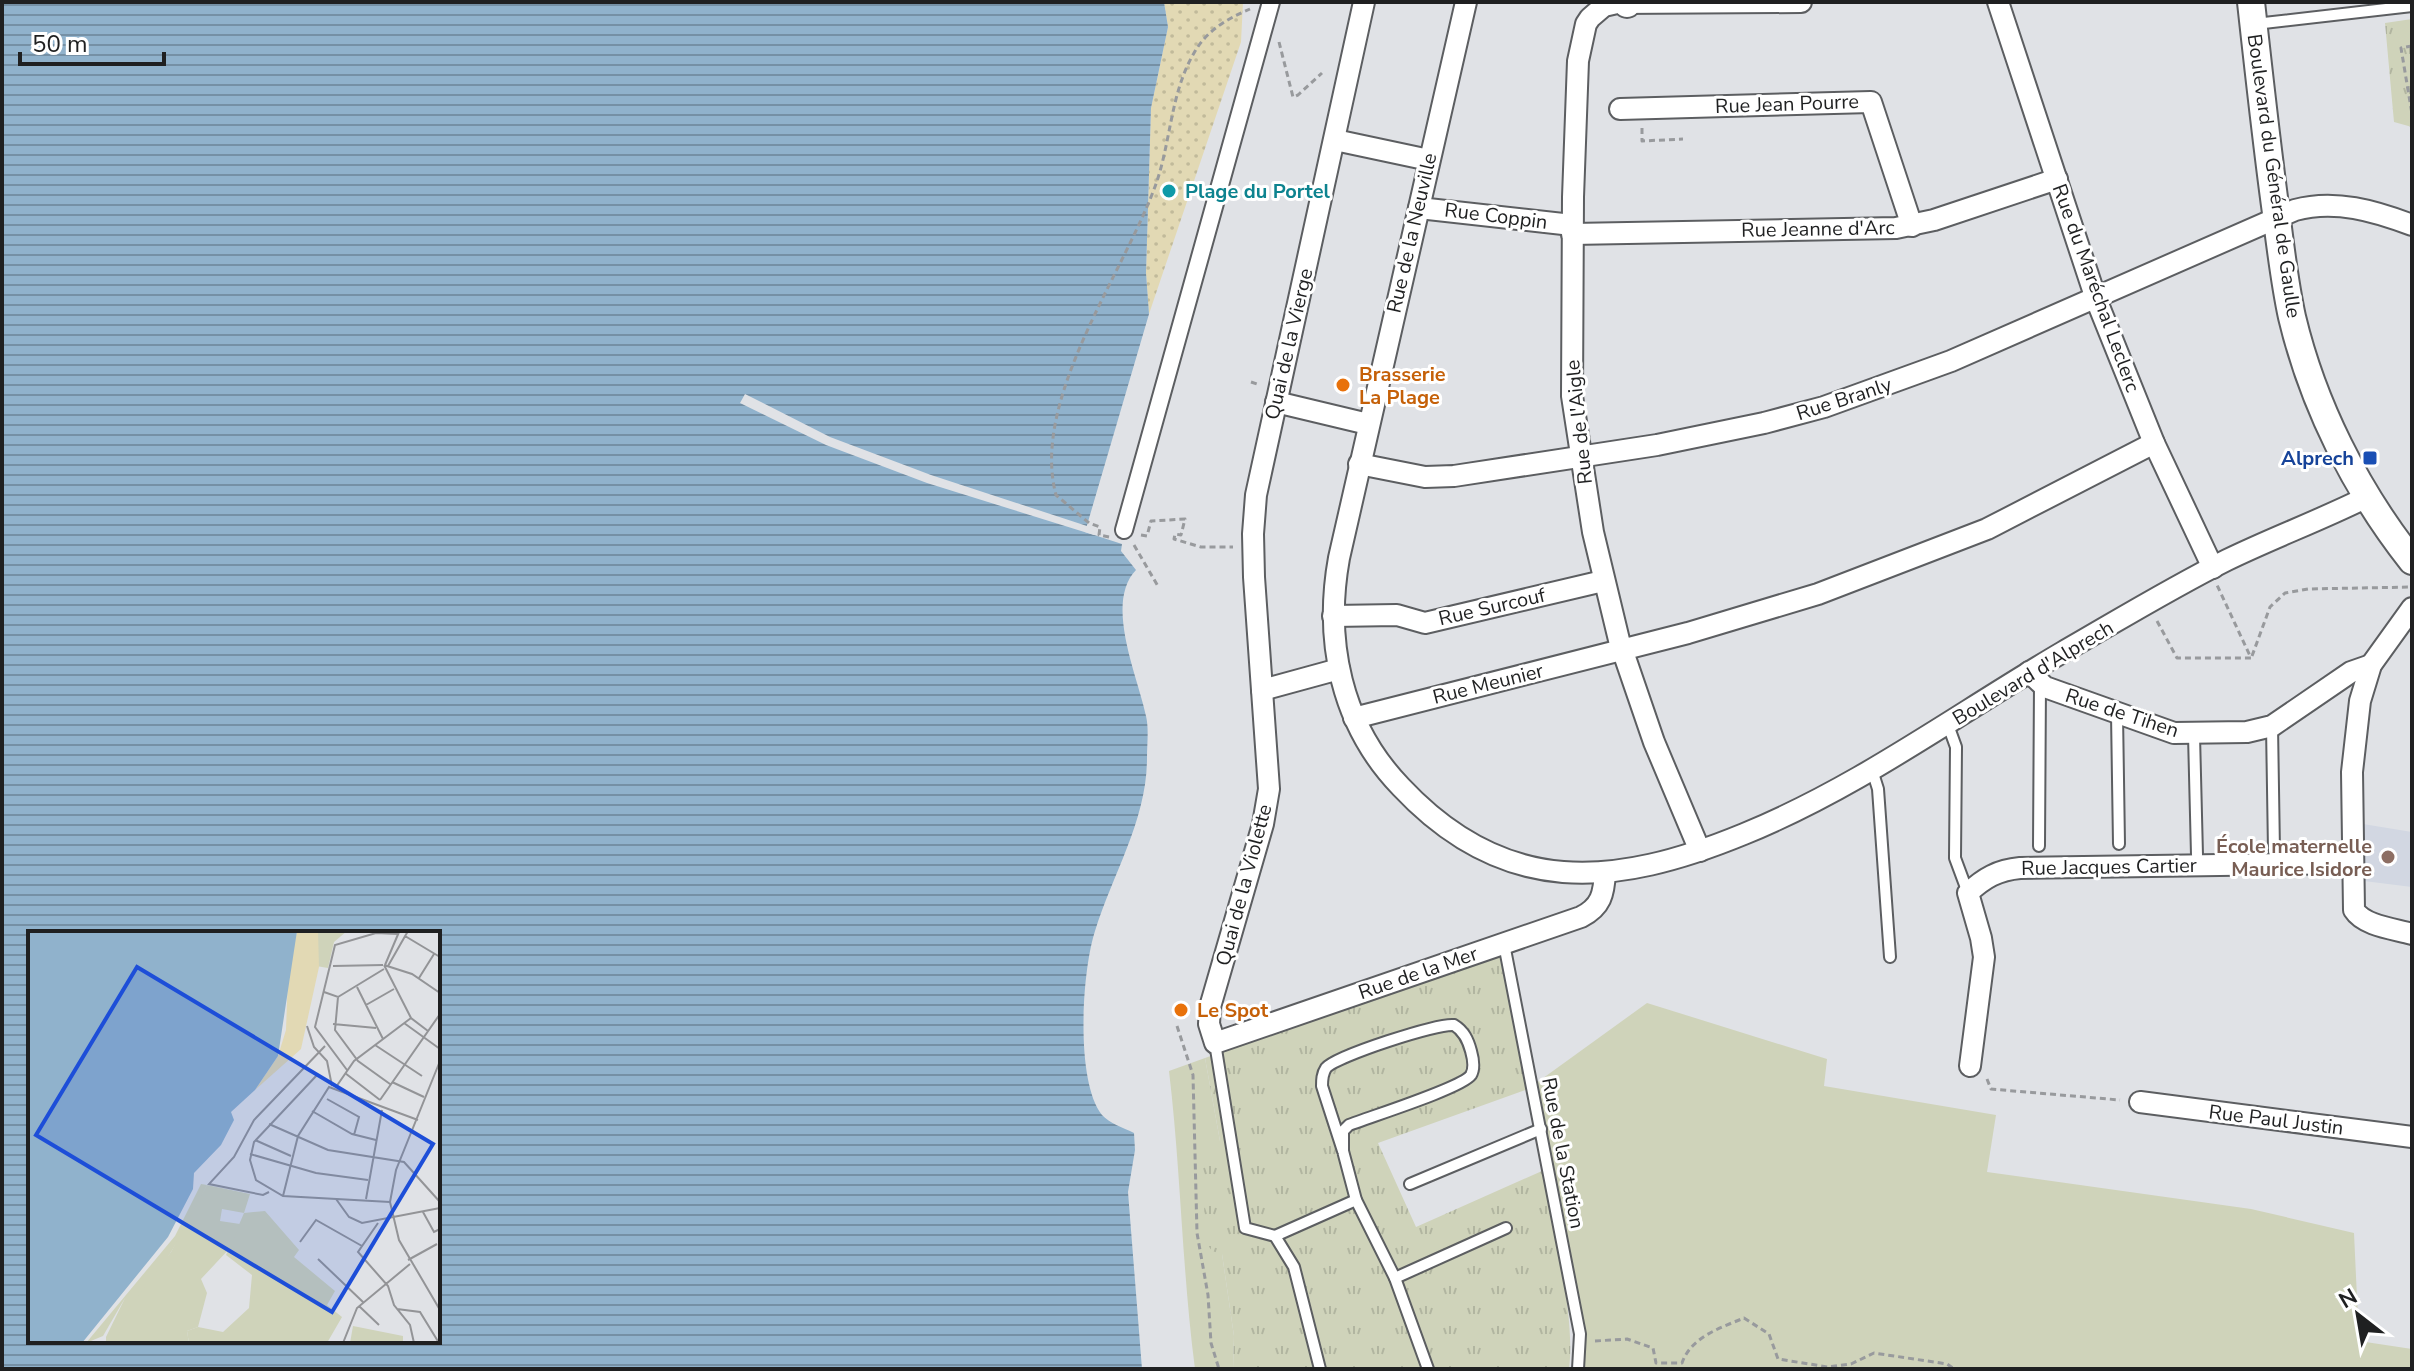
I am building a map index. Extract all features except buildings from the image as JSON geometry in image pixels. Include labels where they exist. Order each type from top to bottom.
[{"type":"street","name":"Quai de la Vierge","points":[[1262,690],[1253,548],[1256,495],[1364,2]]},
{"type":"street","name":"Rue de la Neuville","points":[[1354,718],[1339,669],[1333,616],[1336,577],[1368,424],[1466,2]]},
{"type":"street","name":"Rue de l'Aigle","points":[[1700,851],[1654,742],[1622,651],[1603,581],[1580,456],[1571,379],[1578,61],[1592,6],[1801,2]]},
{"type":"street","name":"Rue du Maréchal Leclerc","points":[[1998,2],[2096,299],[2154,443],[2213,568]]},
{"type":"street","points":[[1118,534],[1263,4]]},
{"type":"street","name":"Boulevard du Général de Gaulle","points":[[2252,13],[2286,287],[2302,351],[2340,447],[2367,497],[2397,531],[2412,561]]},
{"type":"street","name":"Rue Jean Pourre","points":[[1620,109],[1871,102],[1912,226]]},
{"type":"street","points":[[1335,140],[1429,160]]},
{"type":"street","name":"Rue Jeanne d'Arc","points":[[1572,230],[1912,226],[2057,179]]},
{"type":"street","name":"Rue Branly","points":[[1359,464],[1410,475],[1440,477],[1657,445],[1764,423],[1824,407],[1942,365],[2302,208],[2328,206],[2368,210],[2412,225]]},
{"type":"street","name":"Rue Coppin","points":[[1419,208],[1572,230]]},
{"type":"street","points":[[1276,402],[1368,424]]},
{"type":"street","name":"Rue Meunier","points":[[1354,718],[1622,651],[1780,607],[1937,549],[2047,500],[2154,443]]},
{"type":"street","name":"Boulevard d'Alprech","points":[[1354,718],[1367,744],[1395,782],[1426,811],[1465,840],[1491,854],[1531,867],[1559,871],[1638,869],[1700,851],[1787,815],[2034,678],[2148,604],[2213,568],[2367,497]]},
{"type":"street","name":"Rue Surcouf","points":[[1333,616],[1397,615],[1420,624],[1603,581]]},
{"type":"street","name":"Rue de Tihen","points":[[2034,678],[2117,714],[2167,731],[2194,735],[2247,732],[2272,726],[2351,672],[2371,665],[2412,608]]},
{"type":"street","points":[[2371,665],[2362,692],[2352,761],[2353,906],[2357,915],[2412,934]]},
{"type":"street","points":[[1262,690],[1339,669]]},
{"type":"street","name":"Quai de la Violette","points":[[1213,1037],[1210,1007],[1268,800],[1269,767],[1262,690]]},
{"type":"street","name":"Rue Jacques Cartier","points":[[1968,893],[1995,873],[2020,868],[2353,863]]},
{"type":"street","name":"Rue de la Mer","points":[[1213,1037],[1504,944],[1589,913],[1602,898],[1605,872]]},
{"type":"street","points":[[1968,893],[1984,957],[1971,1056]]},
{"type":"street","name":"Rue Paul Justin","points":[[2140,1102],[2412,1137]]},
{"type":"lane","points":[[2252,13],[2412,6]]},
{"type":"lane","points":[[2034,678],[2039,846]]},
{"type":"lane","points":[[2117,714],[2119,844]]},
{"type":"lane","points":[[1948,725],[1956,747],[1955,858],[1968,893]]},
{"type":"lane","points":[[2272,726],[2274,851]]},
{"type":"lane","points":[[2194,735],[2197,855]]},
{"type":"lane","points":[[1872,770],[1878,789],[1890,957]]},
{"type":"lane","name":"Rue de la Station","points":[[1504,944],[1580,1334],[1578,1369]]},
{"type":"lane","points":[[1343,1151],[1343,1131],[1349,1125],[1451,1087],[1469,1077],[1473,1072],[1473,1060],[1462,1031],[1454,1025],[1435,1026],[1346,1056],[1326,1067],[1322,1077],[1356,1200],[1395,1278],[1428,1369]]},
{"type":"lane","points":[[1213,1037],[1245,1228],[1275,1236],[1356,1200]]},
{"type":"lane","points":[[1410,1184],[1541,1129]]},
{"type":"lane","points":[[1395,1278],[1506,1228]]},
{"type":"lane","points":[[1275,1236],[1294,1267],[1320,1369]]},
{"type":"path","points":[[1159,588],[1133,543],[1120,540],[1118,534],[1099,535],[1100,527],[1089,523],[1056,495],[1050,456],[1056,420],[1075,358],[1157,181],[1177,93],[1194,52],[1220,22],[1263,4]]},
{"type":"path","points":[[1280,43],[1293,97],[1322,73]]},
{"type":"path","points":[[2412,46],[2401,48],[2412,114]]},
{"type":"path","points":[[1642,109],[1642,141],[1683,139]]},
{"type":"path","points":[[1147,536],[1151,521],[1185,519],[1181,535],[1175,534],[1174,539],[1201,547],[1253,548]]},
{"type":"path","points":[[2213,568],[2251,658]]},
{"type":"path","points":[[2251,658],[2270,607],[2285,593],[2308,589],[2412,587]]},
{"type":"path","points":[[2148,604],[2177,658],[2251,658]]},
{"type":"path","points":[[1177,1026],[1193,1075],[1197,1233],[1208,1295],[1211,1343],[1219,1369]]},
{"type":"path","points":[[1971,1056],[1991,1089],[2140,1102]]},
{"type":"path","points":[[1579,1345],[1607,1338],[1627,1339],[1653,1348],[1656,1363],[1682,1363],[1687,1347],[1744,1318],[1769,1334],[1778,1359],[1828,1367],[1851,1364],[1874,1353],[1936,1361],[1954,1369]]},
{"type":"shaded area","name":"École maternelle Maurice Isidore","points":[[2363,824],[2412,832],[2412,887],[2364,881]]},
{"type":"green space","points":[[2412,19],[2412,127],[2394,122],[2385,23]]},
{"type":"green space","points":[[1499,954],[1528,1089],[1378,1143],[1416,1227],[1542,1171],[1566,1297],[1569,1369],[1233,1369],[1234,1336],[1222,1254],[1212,1251],[1205,1241],[1203,1161],[1220,1141],[1205,1058]]},
{"type":"green space","points":[[1647,1003],[1827,1059],[1824,1086],[1996,1115],[1987,1172],[2251,1209],[2354,1233],[2359,1341],[2412,1349],[2412,1369],[1578,1369],[1580,1334],[1542,1171],[1528,1089]]},
{"type":"green space","points":[[1205,1058],[1220,1141],[1222,1254],[1234,1336],[1233,1369],[1195,1369],[1187,1295],[1169,1071]]},
{"type":"sand","name":"Plage du Portel","points":[[1164,2],[1243,2],[1241,42],[1149,314],[1146,273],[1151,108],[1168,27]]},
{"type":"water","points":[[2,2],[1164,2],[1168,27],[1151,108],[1146,273],[1149,314],[1085,532],[1122,544],[1121,551],[1136,570],[1127,584],[1123,620],[1147,726],[1146,781],[1141,803],[1095,931],[1084,998],[1084,1052],[1093,1099],[1105,1118],[1134,1133],[1135,1150],[1128,1192],[1142,1369],[2,1369]]},
{"type":"pier","points":[[745,394],[830,437],[931,475],[1090,527],[1094,535],[927,483],[826,445],[740,403]]},
{"type":"place","name":"Plage du Portel","points":[[1169,191]]},
{"type":"place","name":"Brasserie La Plage","points":[[1343,385]]},
{"type":"place","name":"Alprech","points":[[2370,458]]},
{"type":"place","name":"École maternelle Maurice Isidore","points":[[2388,857]]},
{"type":"place","name":"Le Spot","points":[[1181,1010]]}]
